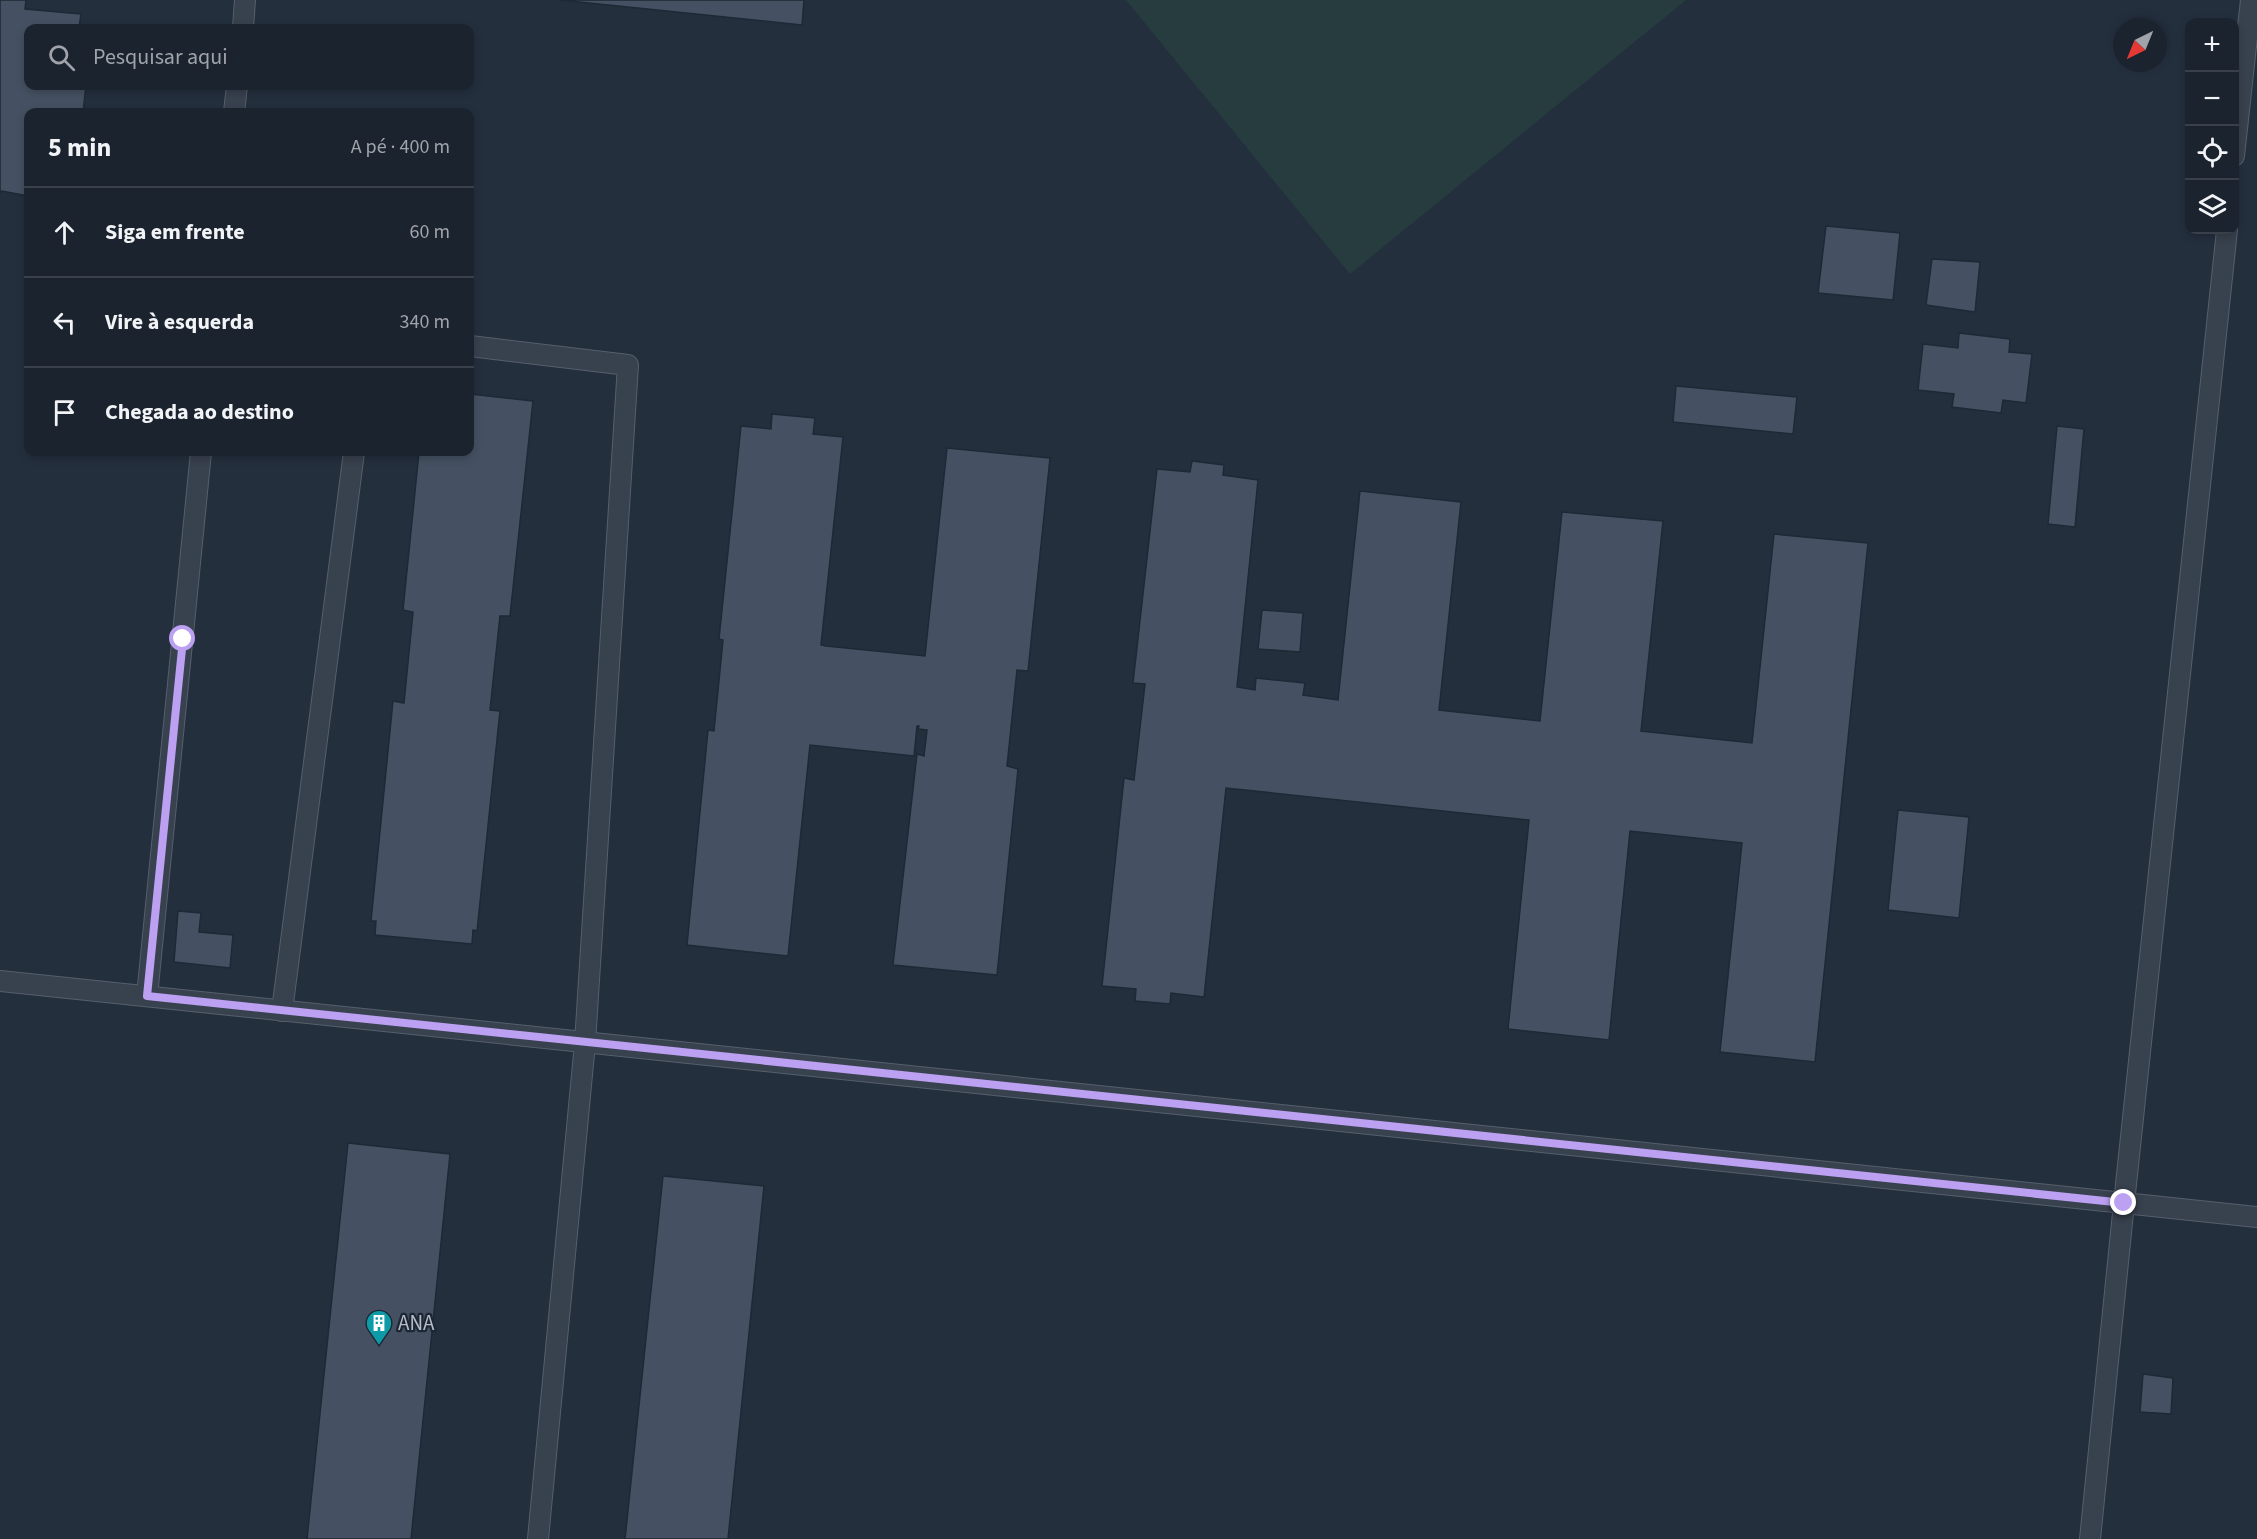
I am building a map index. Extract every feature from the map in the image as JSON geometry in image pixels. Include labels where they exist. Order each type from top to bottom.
[{"type":"lane","points":[[243,24],[245,0]]},
{"type":"lane","points":[[2238,126],[2251,0]]},
{"type":"lane","points":[[234,108],[237,90]]},
{"type":"lane","points":[[2090,1539],[2227,234]]},
{"type":"lane","points":[[474,346],[628,365],[585,1043],[538,1539]]},
{"type":"lane","points":[[147,996],[201,456]]},
{"type":"lane","points":[[282,1011],[353,456]]},
{"type":"lane","points":[[0,981],[2257,1217]]},
{"type":"green space","points":[[1126,0],[1686,0],[1350,274]]},
{"type":"building","points":[[0,0],[26,0],[25,9],[81,14],[80,24],[24,24],[24,90],[86,90],[83,108],[24,108],[24,195],[2,191],[0,193]]},
{"type":"building","points":[[560,0],[804,0],[802,25]]},
{"type":"building","points":[[1826,226],[1900,233],[1893,300],[1818,293]]},
{"type":"building","points":[[1932,259],[1980,262],[1975,312],[1926,305]]},
{"type":"building","points":[[1959,333],[2010,339],[2009,352],[2032,354],[2026,403],[2003,400],[2001,413],[1952,407],[1954,394],[1918,390],[1923,344],[1958,348]]},
{"type":"building","points":[[1676,386],[1797,397],[1793,434],[1673,422]]},
{"type":"building","points":[[474,394],[533,401],[510,616],[500,616],[490,710],[500,711],[477,931],[473,930],[472,944],[375,935],[376,921],[371,921],[393,701],[404,703],[413,612],[403,610],[419,456],[474,456]]},
{"type":"building","points":[[772,414],[815,418],[813,434],[843,437],[821,645],[826,646],[925,656],[947,448],[1050,458],[1028,671],[1017,670],[1007,766],[1018,769],[997,975],[893,965],[917,754],[924,756],[927,730],[918,729],[919,726],[917,726],[914,756],[810,745],[788,956],[687,945],[708,730],[714,731],[723,640],[719,639],[741,426],[771,429]]},
{"type":"building","points":[[2057,426],[2084,429],[2075,527],[2048,524]]},
{"type":"building","points":[[1192,461],[1224,465],[1223,475],[1258,480],[1237,687],[1255,690],[1256,678],[1305,683],[1303,695],[1338,700],[1360,491],[1461,502],[1439,710],[1540,721],[1562,512],[1663,521],[1641,731],[1752,743],[1774,534],[1868,543],[1815,1062],[1720,1052],[1742,843],[1630,831],[1609,1040],[1508,1029],[1529,820],[1226,788],[1204,997],[1171,993],[1170,1004],[1135,1001],[1136,989],[1102,986],[1124,778],[1134,780],[1145,684],[1133,683],[1157,469],[1190,472]]},
{"type":"building","points":[[1262,610],[1303,613],[1300,652],[1258,649]]},
{"type":"building","points":[[1898,810],[1969,817],[1959,918],[1888,910]]},
{"type":"building","points":[[178,911],[201,913],[199,932],[233,935],[230,968],[174,962]]},
{"type":"building","name":"ANA","points":[[348,1143],[450,1154],[411,1539],[307,1539]]},
{"type":"building","points":[[663,1176],[764,1186],[728,1539],[625,1539]]},
{"type":"building","points":[[2143,1374],[2173,1378],[2171,1414],[2140,1412]]},
{"type":"place","name":"ANA","points":[[379,1346]]},
{"type":"route","points":[[183,639],[147,996],[2124,1203]]}]
